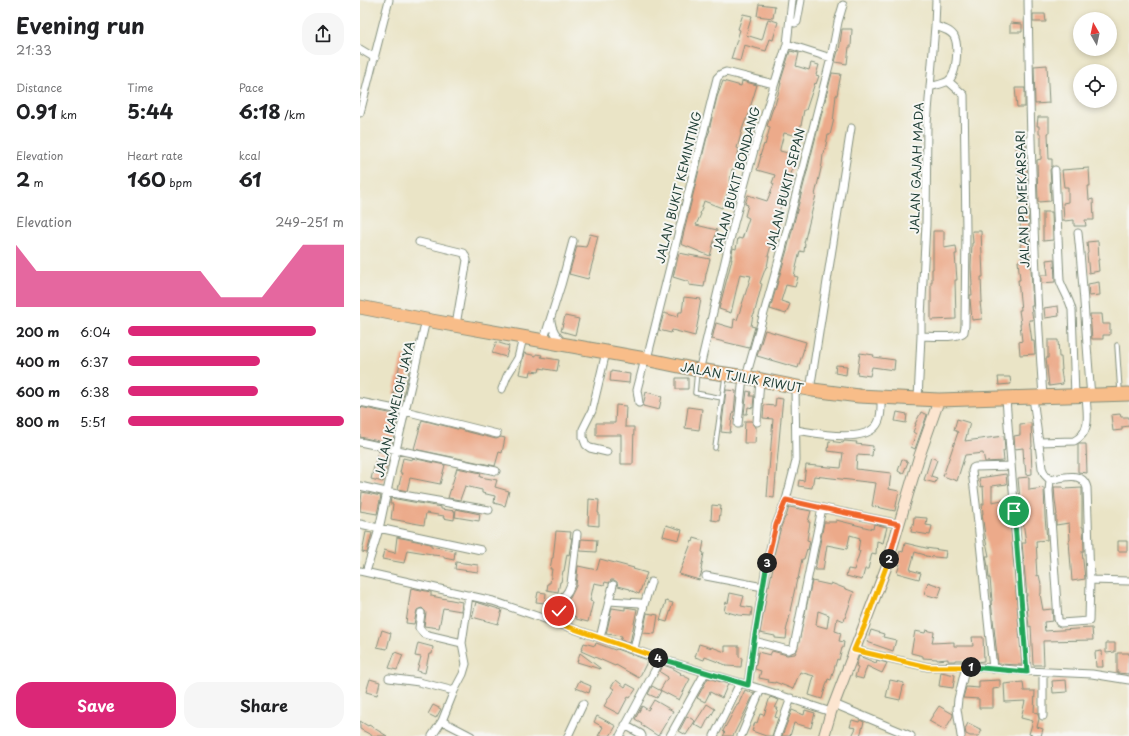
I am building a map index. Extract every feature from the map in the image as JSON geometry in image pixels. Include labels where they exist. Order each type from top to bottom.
[{"type":"highway","name":"JALAN TJILIK RIWUT","points":[[360,307],[543,342],[699,367],[725,374],[810,390],[881,397],[939,400],[1125,394]]},
{"type":"main road","points":[[824,736],[854,650],[886,568],[919,457],[939,400]]},
{"type":"street","points":[[360,113],[389,0]]},
{"type":"street","name":"JALAN BUKIT BONDANG","points":[[699,367],[734,223],[754,150],[787,44],[792,0]]},
{"type":"street","points":[[790,21],[795,23],[797,22],[801,0]]},
{"type":"street","name":"JALAN GAJAH MADA","points":[[918,399],[926,225],[927,124],[936,0]]},
{"type":"street","name":"JALAN PD.MEKARSARI","points":[[1028,0],[1031,152],[1038,319],[1039,442],[1042,468],[1045,475],[1050,480]]},
{"type":"street","name":"JALAN BUKIT SEPAN","points":[[738,424],[745,377],[782,249],[831,58],[843,5]]},
{"type":"street","points":[[930,87],[948,81],[952,78],[957,58],[957,43],[954,36],[950,31],[935,26]]},
{"type":"street","points":[[787,44],[831,58]]},
{"type":"street","points":[[360,49],[375,58]]},
{"type":"street","name":"JALAN BUKIT KEMINTING","points":[[639,403],[637,390],[717,78],[726,72],[774,84]]},
{"type":"street","points":[[921,336],[959,335],[964,332],[965,326],[966,230],[964,95],[948,81]]},
{"type":"street","points":[[360,83],[367,87]]},
{"type":"street","points":[[810,390],[851,128]]},
{"type":"street","points":[[1039,442],[1074,441],[1083,434],[1087,426],[1072,310],[1070,300],[1060,281],[1055,170]]},
{"type":"street","points":[[1078,233],[1087,344],[1084,396]]},
{"type":"street","points":[[543,342],[573,241]]},
{"type":"street","points":[[419,242],[464,253],[466,257],[456,325]]},
{"type":"street","points":[[550,319],[555,334],[565,345]]},
{"type":"street","name":"JALAN KAMELOH JAYA","points":[[363,571],[379,529],[386,492],[426,320]]},
{"type":"street","points":[[502,389],[507,376],[518,358],[523,338]]},
{"type":"street","points":[[606,352],[592,411],[583,429],[583,437],[586,445],[590,448],[607,452]]},
{"type":"street","points":[[757,422],[760,380]]},
{"type":"street","points":[[748,685],[767,561],[776,525],[786,500],[796,460],[795,387]]},
{"type":"street","points":[[796,430],[842,436],[858,435],[868,432],[876,427],[880,417],[881,397]]},
{"type":"street","points":[[1006,399],[1027,672]]},
{"type":"street","points":[[360,402],[406,411],[497,434]]},
{"type":"street","points":[[360,442],[496,471]]},
{"type":"street","points":[[993,669],[972,471],[974,467],[1011,466]]},
{"type":"street","points":[[1075,477],[1081,478],[1086,483],[1090,580],[1089,621],[1061,624],[1058,619],[1049,491],[1050,480],[1075,477]]},
{"type":"street","points":[[360,486],[489,510]]},
{"type":"street","points":[[786,500],[899,524]]},
{"type":"street","points":[[754,641],[788,650],[793,648],[822,508]]},
{"type":"street","points":[[360,524],[481,550]]},
{"type":"street","points":[[557,623],[560,605],[571,584],[577,534]]},
{"type":"street","points":[[363,571],[493,601],[660,659],[791,698],[833,708],[911,736]]},
{"type":"street","points":[[706,576],[763,587]]},
{"type":"street","points":[[1090,580],[1129,581]]},
{"type":"street","points":[[634,649],[651,582]]},
{"type":"street","points":[[600,638],[613,585]]},
{"type":"street","points":[[432,736],[442,721],[466,664],[462,644],[469,595]]},
{"type":"street","points":[[609,602],[635,603],[644,605]]},
{"type":"street","points":[[421,613],[419,628],[424,634],[462,644]]},
{"type":"street","points":[[854,650],[928,667],[966,666],[1027,672],[1092,674],[1129,680]]},
{"type":"street","points":[[620,736],[660,659]]},
{"type":"street","points":[[961,736],[957,709],[966,666]]},
{"type":"street","points":[[1043,672],[1043,716]]},
{"type":"street","points":[[670,736],[705,673]]},
{"type":"street","points":[[389,678],[419,682],[454,691]]},
{"type":"street","points":[[714,736],[740,683]]},
{"type":"street","points":[[741,736],[761,688]]},
{"type":"street","points":[[777,736],[791,698]]},
{"type":"street","points":[[568,736],[583,704]]},
{"type":"street","points":[[442,721],[471,736]]},
{"type":"street","points":[[625,725],[642,736]]},
{"type":"lane","points":[[1117,345],[1125,394]]},
{"type":"lane","points":[[699,367],[695,393],[722,398]]},
{"type":"lane","points":[[715,448],[725,374]]},
{"type":"building","points":[[759,4],[775,6],[773,18],[757,16]]},
{"type":"building","points":[[743,14],[752,16],[746,35],[762,40],[768,19],[778,22],[773,40],[770,39],[766,51],[744,45],[740,61],[731,59],[740,30],[738,29]]},
{"type":"building","points":[[1033,14],[1045,14],[1046,22],[1033,22]]},
{"type":"building","points":[[1010,23],[1022,24],[1022,32],[1010,32]]},
{"type":"building","points":[[842,29],[852,29],[851,47],[849,47],[847,64],[835,62],[839,51]]},
{"type":"building","points":[[790,51],[799,53],[796,66],[809,70],[811,63],[819,65],[816,75],[819,76],[816,84],[815,83],[806,110],[804,110],[799,136],[784,133],[780,151],[796,155],[788,179],[790,179],[788,187],[777,217],[780,218],[779,223],[768,256],[767,267],[760,283],[762,284],[751,326],[755,327],[749,348],[712,339],[716,323],[733,328],[734,319],[737,320],[751,276],[740,274],[731,313],[719,309],[732,259],[733,248],[736,249],[738,238],[742,239],[749,218],[745,216],[748,205],[745,204],[748,195],[767,201],[774,184],[772,183],[775,175],[757,170],[770,127],[767,126],[775,105]]},
{"type":"building","points":[[1047,65],[1049,103],[1035,104],[1034,66]]},
{"type":"building","points":[[832,73],[841,74],[836,95],[833,123],[823,154],[816,195],[804,243],[804,252],[800,251],[794,276],[798,277],[795,287],[786,285],[781,301],[790,304],[786,314],[770,309],[787,250]]},
{"type":"building","points":[[723,81],[741,86],[742,81],[757,85],[751,108],[743,127],[737,148],[739,149],[735,169],[732,169],[729,189],[722,208],[704,201],[701,214],[696,225],[717,230],[710,256],[681,244],[717,97]]},
{"type":"building","points":[[1015,88],[1025,88],[1025,107],[1017,107]]},
{"type":"building","points":[[1038,117],[1049,117],[1049,159],[1052,159],[1052,166],[1050,170],[1051,201],[1038,202],[1037,160],[1041,159],[1041,134],[1039,134],[1039,126],[1037,126]]},
{"type":"building","points":[[1016,144],[1026,144],[1026,150],[1023,150],[1024,162],[1027,161],[1028,203],[1020,204]]},
{"type":"building","points":[[1089,168],[1089,200],[1093,199],[1094,220],[1085,220],[1086,226],[1074,226],[1074,220],[1064,221],[1063,203],[1068,202],[1068,187],[1064,187],[1062,170]]},
{"type":"building","points":[[1018,212],[1028,212],[1033,306],[1031,306],[1033,320],[1029,320],[1032,341],[1034,341],[1035,354],[1020,355],[1019,342],[1022,341],[1019,310],[1021,310],[1018,261],[1022,261],[1020,245],[1020,219]]},
{"type":"building","points":[[1043,212],[1052,212],[1053,240],[1043,241]]},
{"type":"building","points":[[933,231],[944,231],[944,248],[956,246],[956,319],[931,320]]},
{"type":"building","points":[[972,231],[981,231],[983,277],[981,277],[982,302],[980,302],[982,319],[972,320],[970,295],[972,295]]},
{"type":"building","points":[[590,234],[598,236],[588,279],[569,274],[577,246],[586,247]]},
{"type":"building","points":[[1098,241],[1099,271],[1089,273],[1087,242]]},
{"type":"building","points":[[679,253],[710,259],[704,287],[689,285],[689,282],[673,277]]},
{"type":"building","points":[[1054,259],[1055,282],[1041,283],[1041,275],[1048,275],[1046,260]]},
{"type":"building","points":[[1099,282],[1100,295],[1089,296],[1088,284]]},
{"type":"building","points":[[684,297],[701,299],[695,336],[672,330],[671,333],[659,330],[664,313],[678,317],[679,312],[682,312]]},
{"type":"building","points":[[1058,306],[1059,316],[1045,318],[1044,308]]},
{"type":"building","points":[[1090,314],[1102,314],[1103,324],[1110,324],[1110,335],[1103,335],[1103,339],[1092,339]]},
{"type":"building","points":[[565,316],[579,319],[575,335],[561,331]]},
{"type":"building","points":[[765,330],[806,342],[798,368],[757,356]]},
{"type":"building","points":[[1048,340],[1058,340],[1063,384],[1049,386],[1046,358],[1048,358]]},
{"type":"building","points":[[496,342],[509,346],[506,357],[492,353]]},
{"type":"building","points":[[524,353],[536,356],[536,354],[542,355],[541,357],[559,360],[557,371],[540,368],[539,372],[531,371],[530,376],[519,374]]},
{"type":"building","points":[[860,353],[874,355],[873,357],[895,360],[894,370],[872,367],[870,376],[857,374]]},
{"type":"building","points":[[402,355],[412,357],[403,397],[393,394]]},
{"type":"building","points":[[836,365],[847,366],[846,375],[835,373]]},
{"type":"building","points":[[611,371],[630,374],[629,383],[610,381]]},
{"type":"building","points":[[998,377],[1010,377],[1011,384],[999,385]]},
{"type":"building","points":[[676,378],[688,378],[688,389],[676,389]]},
{"type":"building","points":[[726,390],[736,391],[730,433],[721,432]]},
{"type":"building","points":[[747,391],[751,392],[750,396],[754,396],[753,408],[748,407],[747,414],[744,414]]},
{"type":"building","points":[[646,392],[662,396],[659,410],[643,406]]},
{"type":"building","points":[[776,398],[783,399],[774,498],[767,497],[773,419],[763,418],[764,405],[775,406]]},
{"type":"building","points":[[616,405],[626,406],[625,427],[634,427],[633,464],[621,464],[621,435],[596,435],[596,423],[615,423]]},
{"type":"building","points":[[360,407],[399,415],[392,444],[360,437]]},
{"type":"building","points":[[688,407],[702,409],[699,430],[685,428]]},
{"type":"building","points":[[897,412],[907,414],[906,423],[895,421]]},
{"type":"building","points":[[921,412],[927,415],[915,449],[911,447],[916,434],[913,432]]},
{"type":"building","points":[[1120,414],[1121,417],[1129,417],[1129,426],[1122,427],[1122,430],[1113,431],[1111,415]]},
{"type":"building","points":[[957,419],[970,423],[965,441],[1004,436],[1004,461],[985,462],[983,453],[965,455],[957,481],[943,476],[958,432],[954,430]]},
{"type":"building","points":[[422,420],[496,439],[501,437],[505,438],[502,453],[499,452],[495,466],[414,449]]},
{"type":"building","points":[[745,421],[752,421],[753,425],[756,427],[755,443],[744,443]]},
{"type":"building","points":[[1031,423],[1032,474],[1026,475],[1023,448],[1015,449],[1014,436],[1020,435],[1020,424]]},
{"type":"building","points":[[829,441],[843,443],[844,441],[857,442],[856,444],[873,446],[872,456],[857,455],[856,469],[891,473],[889,489],[899,491],[895,511],[872,506],[876,483],[814,476],[812,488],[798,486],[799,480],[804,481],[806,465],[841,468],[843,453],[828,451]]},
{"type":"building","points":[[1078,444],[1086,444],[1087,473],[1078,472]]},
{"type":"building","points":[[378,451],[390,453],[383,482],[371,479]]},
{"type":"building","points":[[931,457],[937,460],[931,476],[937,478],[935,483],[924,480]]},
{"type":"building","points":[[403,458],[412,460],[412,458],[445,465],[440,484],[410,478],[407,491],[398,489],[402,473],[400,473]]},
{"type":"building","points":[[902,459],[908,462],[903,474],[898,471]]},
{"type":"building","points":[[457,468],[481,473],[480,477],[497,480],[495,487],[509,491],[505,506],[494,503],[495,496],[482,493],[482,490],[465,486],[460,500],[448,498]]},
{"type":"building","points":[[1006,474],[1007,484],[992,486],[992,502],[1008,499],[1022,665],[998,664],[990,578],[986,556],[989,556],[982,514],[982,504],[984,504],[983,486],[981,487],[979,478]]},
{"type":"building","points":[[1029,477],[1029,490],[1044,488],[1047,540],[1036,541],[1036,559],[1037,576],[1039,575],[1041,584],[1040,594],[1043,610],[1052,609],[1053,621],[1044,622],[1045,631],[1092,628],[1093,640],[1043,641],[1044,665],[1033,665],[1031,626],[1029,627],[1026,596],[1022,543],[1026,543],[1019,501],[1018,478]]},
{"type":"building","points":[[1054,487],[1063,487],[1064,489],[1082,488],[1082,527],[1084,551],[1082,551],[1085,579],[1072,581],[1069,523],[1056,525],[1057,515]]},
{"type":"building","points":[[362,492],[381,496],[377,514],[360,511]]},
{"type":"building","points":[[391,498],[455,511],[454,520],[443,518],[444,516],[426,513],[424,525],[391,519],[393,504],[390,504]]},
{"type":"building","points":[[589,499],[599,500],[599,526],[588,525]]},
{"type":"building","points":[[712,505],[721,506],[719,521],[711,520]]},
{"type":"building","points":[[789,507],[811,511],[808,522],[810,522],[807,540],[810,541],[804,559],[802,559],[797,579],[786,631],[786,639],[775,638],[775,636],[760,633],[768,586],[774,562],[772,562],[781,527]]},
{"type":"building","points":[[456,509],[480,514],[479,521],[455,517]]},
{"type":"building","points":[[914,517],[927,518],[926,525],[932,526],[930,535],[911,532]]},
{"type":"building","points":[[836,520],[873,529],[874,524],[887,527],[883,543],[877,541],[876,554],[872,553],[868,569],[865,569],[862,580],[846,576],[848,569],[854,570],[860,551],[858,551],[860,538],[850,535],[847,549],[827,545],[823,570],[815,570],[824,522],[836,522]]},
{"type":"building","points":[[666,525],[682,530],[679,540],[663,536]]},
{"type":"building","points":[[556,531],[571,532],[570,538],[572,538],[569,555],[567,554],[558,592],[547,590],[548,583],[550,583],[552,569],[550,569],[553,558]]},
{"type":"building","points":[[366,532],[372,533],[367,553],[362,552]]},
{"type":"building","points":[[397,537],[455,551],[454,560],[444,558],[444,556],[407,550],[404,563],[382,559],[384,550],[395,553]]},
{"type":"building","points":[[694,538],[704,541],[702,552],[704,553],[702,571],[699,580],[679,574]]},
{"type":"building","points":[[581,539],[597,540],[596,552],[580,551]]},
{"type":"building","points":[[1118,541],[1127,541],[1127,551],[1118,551]]},
{"type":"building","points":[[905,543],[946,551],[945,558],[925,556],[915,552],[910,570],[921,573],[919,579],[897,573],[900,564],[897,564],[900,551],[903,552]]},
{"type":"building","points":[[600,559],[647,573],[639,594],[630,589],[618,586],[617,582],[614,580],[611,580],[609,583],[605,582],[604,585],[594,583],[590,601],[593,602],[588,622],[576,619],[576,617],[568,615],[568,611],[565,611],[566,603],[576,586],[578,566],[597,570]]},
{"type":"building","points":[[456,562],[478,565],[478,572],[455,569]]},
{"type":"building","points":[[812,581],[830,585],[831,583],[854,592],[844,621],[837,618],[835,631],[841,633],[839,641],[844,642],[843,648],[839,660],[837,659],[831,680],[828,679],[822,699],[809,695],[814,676],[800,672],[793,689],[759,678],[761,671],[755,669],[758,652],[770,655],[772,651],[787,655],[795,654]],"holes":[[[818,611],[829,615],[827,628],[816,625]]]},
{"type":"building","points":[[928,582],[942,587],[938,598],[924,594]]},
{"type":"building","points":[[411,588],[431,592],[431,596],[462,602],[461,611],[443,608],[439,628],[424,626],[426,613],[422,608],[417,610],[414,624],[406,623]]},
{"type":"building","points":[[538,592],[546,593],[545,603],[536,602]]},
{"type":"building","points":[[730,593],[744,596],[741,606],[752,608],[751,616],[738,615],[724,611],[726,602],[728,603]]},
{"type":"building","points":[[666,601],[673,603],[667,622],[660,620]]},
{"type":"building","points":[[476,602],[502,610],[498,624],[472,617]]},
{"type":"building","points":[[625,607],[637,609],[630,643],[620,640],[622,636],[606,634],[612,608],[625,610]]},
{"type":"building","points":[[647,613],[658,615],[655,634],[643,633]]},
{"type":"building","points":[[382,630],[391,633],[387,649],[377,647]]},
{"type":"building","points":[[871,630],[884,634],[883,637],[896,640],[893,651],[867,642]]},
{"type":"building","points":[[926,630],[934,632],[932,643],[954,642],[954,646],[973,646],[972,637],[983,637],[984,661],[948,661],[948,659],[937,660],[923,658],[923,656],[911,653],[915,631],[925,633]]},
{"type":"building","points":[[418,643],[433,647],[432,654],[429,654],[425,673],[417,671],[421,657],[415,656]]},
{"type":"building","points":[[584,643],[595,646],[596,643],[648,660],[639,678],[616,665],[615,666],[581,651]]},
{"type":"building","points":[[1106,643],[1115,643],[1115,652],[1106,653]]},
{"type":"building","points":[[699,644],[725,652],[725,646],[739,646],[739,657],[742,658],[741,667],[726,666],[705,657],[704,660],[695,657]]},
{"type":"building","points":[[1102,651],[1103,667],[1096,667],[1095,652]]},
{"type":"building","points":[[395,652],[403,655],[397,670],[389,668]]},
{"type":"building","points":[[580,653],[600,668],[600,669],[577,662]]},
{"type":"building","points":[[1117,653],[1129,653],[1129,674],[1117,673]]},
{"type":"building","points":[[859,656],[876,663],[877,660],[887,663],[882,673],[867,666],[863,679],[855,677]]},
{"type":"building","points":[[663,665],[672,668],[690,679],[679,700],[660,690],[668,677],[660,672]]},
{"type":"building","points":[[941,672],[955,675],[953,688],[939,686]]},
{"type":"building","points":[[708,678],[728,684],[722,698],[710,692],[705,702],[697,698]]},
{"type":"building","points":[[370,679],[380,682],[377,695],[366,692]]},
{"type":"building","points":[[616,680],[625,687],[627,684],[636,689],[630,698],[628,697],[619,714],[604,706],[614,689],[611,687]]},
{"type":"building","points":[[890,680],[904,683],[900,700],[886,697]]},
{"type":"building","points":[[1000,680],[1000,688],[993,689],[993,708],[979,708],[979,699],[963,698],[966,687],[979,688],[979,681]]},
{"type":"building","points":[[1066,680],[1067,692],[1053,693],[1052,681]]},
{"type":"building","points":[[579,681],[591,686],[589,693],[576,688]]},
{"type":"building","points":[[1023,682],[1024,691],[1035,691],[1034,712],[1038,713],[1039,719],[1037,727],[1043,729],[1041,736],[1029,734],[1033,721],[1021,718],[1025,701],[1005,702],[1004,684]]},
{"type":"building","points":[[652,686],[661,691],[657,698],[648,694]]},
{"type":"building","points":[[745,690],[754,694],[733,736],[723,736],[725,733],[723,731]]},
{"type":"building","points":[[770,697],[779,700],[775,708],[778,708],[775,717],[778,718],[772,736],[766,736],[752,731],[760,714],[764,715]]},
{"type":"building","points":[[654,700],[673,711],[658,736],[641,725],[642,723],[635,719],[642,706],[648,710]]},
{"type":"building","points":[[707,704],[715,709],[703,729],[694,724]]},
{"type":"building","points":[[433,705],[441,709],[436,718],[428,714]]},
{"type":"building","points":[[939,706],[953,714],[945,730],[929,721]]},
{"type":"building","points":[[792,710],[804,715],[805,710],[815,713],[811,728],[794,723],[790,736],[782,736]]},
{"type":"building","points":[[597,716],[616,726],[610,736],[598,736],[603,727],[594,722]]},
{"type":"building","points":[[687,716],[695,721],[686,735],[679,731]]},
{"type":"building","points":[[852,720],[859,722],[860,720],[864,722],[860,736],[852,736],[856,728],[850,727]]},
{"type":"building","points":[[360,721],[387,736],[373,736],[360,729]]},
{"type":"building","points":[[968,723],[982,730],[979,736],[970,736],[966,734],[965,729]]},
{"type":"route","points":[[559,611],[557,623],[660,659],[748,685],[767,561],[776,525],[786,500],[899,524],[886,568],[854,650],[928,667],[966,666],[1027,672],[1014,511]]}]
